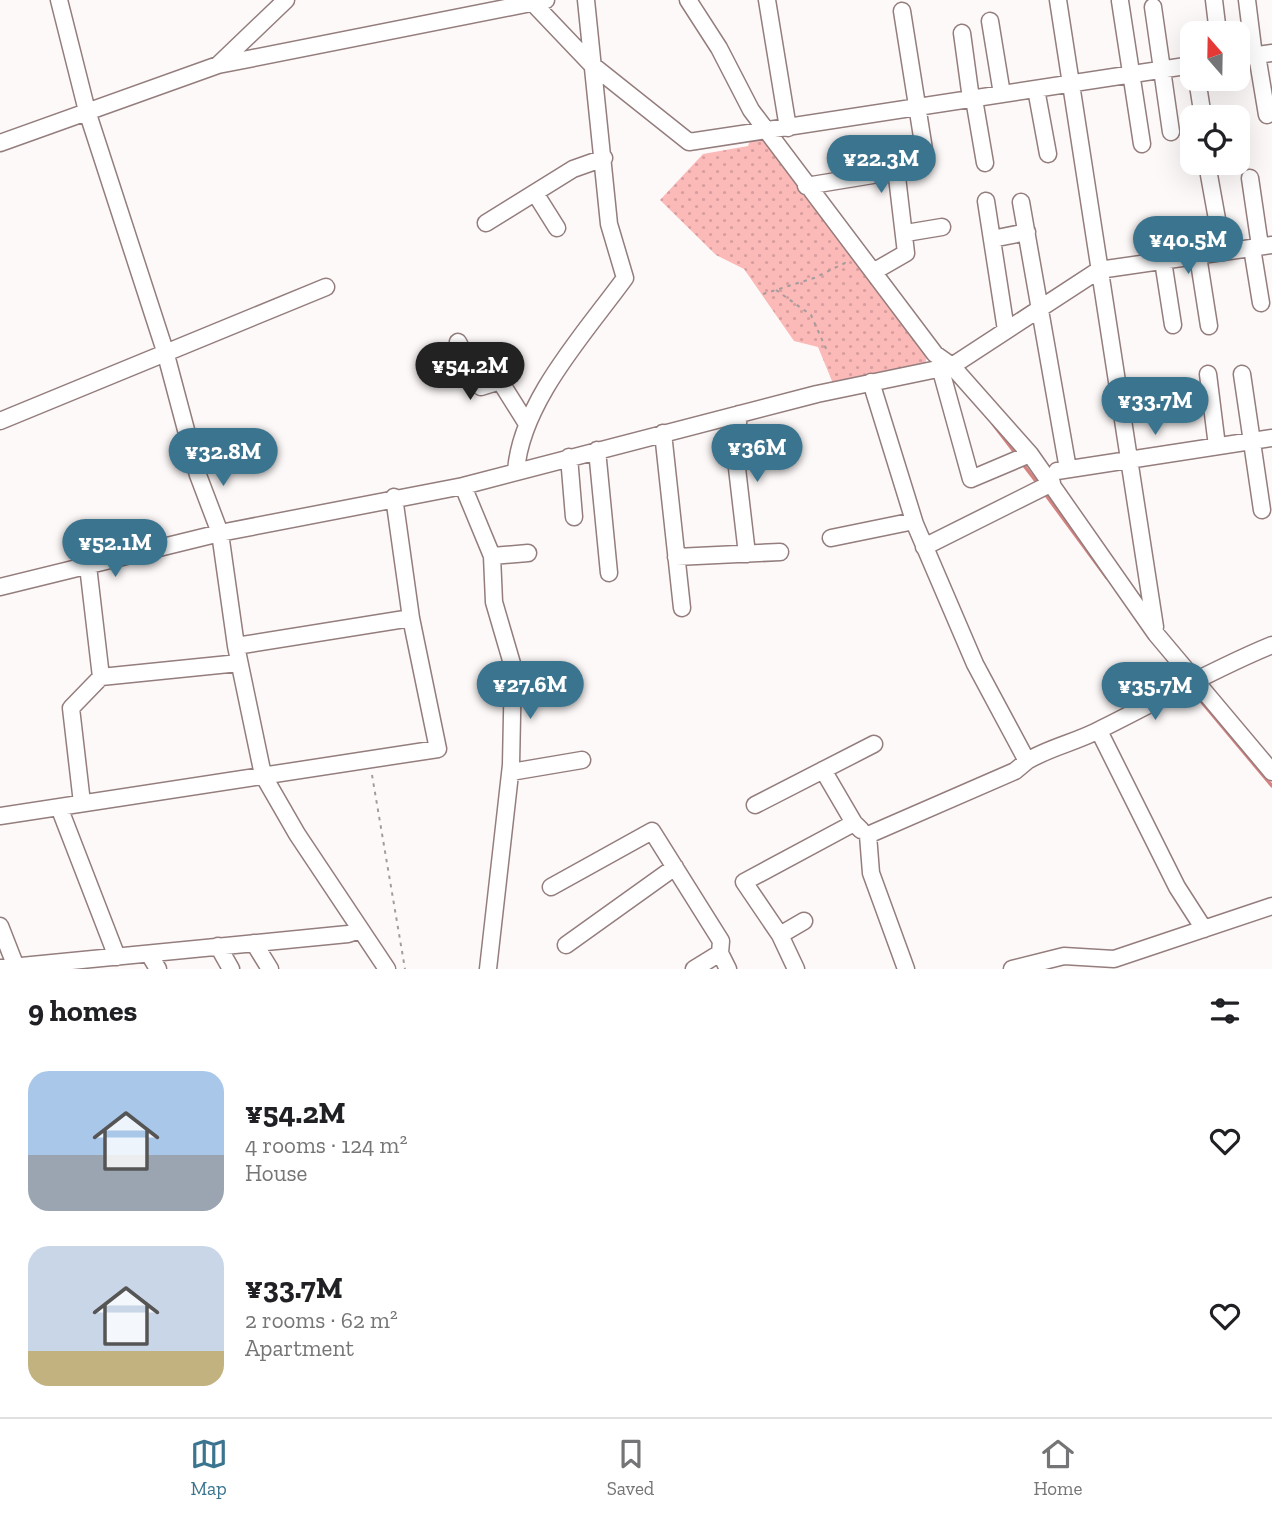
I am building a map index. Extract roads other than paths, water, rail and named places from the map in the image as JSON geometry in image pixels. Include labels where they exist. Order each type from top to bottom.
[{"type":"street","points":[[60,0],[87,111],[165,351],[198,475],[220,533],[239,663],[263,775],[297,834],[387,969]]},
{"type":"street","points":[[218,65],[286,0]]},
{"type":"street","points":[[516,471],[519,443],[527,424],[572,350],[625,278],[609,224],[586,0]]},
{"type":"street","points":[[688,0],[751,110],[806,186],[935,354],[1030,454],[1156,634],[1272,772]]},
{"type":"street","points":[[767,0],[788,128]]},
{"type":"street","points":[[1058,0],[1156,634]]},
{"type":"street","points":[[1214,0],[1217,21]]},
{"type":"street","points":[[1247,0],[1267,115]]},
{"type":"street","points":[[0,143],[218,65],[536,1],[591,64],[689,142],[1180,67]]},
{"type":"street","points":[[1120,1],[1142,144]]},
{"type":"street","points":[[1153,7],[1171,132]]},
{"type":"street","points":[[902,11],[926,162]]},
{"type":"street","points":[[990,21],[1002,94]]},
{"type":"street","points":[[961,33],[985,163]]},
{"type":"street","points":[[1036,89],[1048,154]]},
{"type":"street","points":[[486,223],[573,169],[604,158]]},
{"type":"street","points":[[806,186],[891,172],[897,177],[906,253],[873,272]]},
{"type":"street","points":[[1209,175],[1223,252]]},
{"type":"street","points":[[1250,177],[1261,246],[1261,303]]},
{"type":"street","points":[[535,192],[557,228]]},
{"type":"street","points":[[986,201],[1006,330]]},
{"type":"street","points":[[1021,202],[1068,469]]},
{"type":"street","points":[[905,233],[942,227]]},
{"type":"street","points":[[992,239],[1027,232]]},
{"type":"street","points":[[0,587],[220,533],[394,497],[463,486],[739,414],[946,366],[1099,271],[1261,246]]},
{"type":"street","points":[[1198,256],[1209,326]]},
{"type":"street","points":[[1163,261],[1173,325]]},
{"type":"street","points":[[0,421],[165,351],[326,288]]},
{"type":"street","points":[[458,342],[481,387],[500,382],[527,424]]},
{"type":"street","points":[[946,366],[971,479],[1030,454]]},
{"type":"street","points":[[1208,374],[1217,446]]},
{"type":"street","points":[[1242,374],[1262,510]]},
{"type":"street","points":[[871,382],[924,547],[975,664],[1027,761]]},
{"type":"street","points":[[739,414],[735,451],[747,554]]},
{"type":"street","points":[[663,433],[682,608]]},
{"type":"street","points":[[924,547],[1068,469],[1272,438]]},
{"type":"street","points":[[597,450],[609,573]]},
{"type":"street","points":[[569,457],[574,517]]},
{"type":"street","points":[[463,486],[492,556],[494,601],[513,667],[511,772],[488,969]]},
{"type":"street","points":[[0,816],[438,749],[411,618],[394,497]]},
{"type":"street","points":[[831,538],[914,521]]},
{"type":"street","points":[[676,557],[780,552]]},
{"type":"street","points":[[492,556],[528,553]]},
{"type":"street","points":[[88,566],[101,677]]},
{"type":"street","points":[[236,646],[411,618]]},
{"type":"street","points":[[868,835],[1015,771],[1043,751],[1099,731],[1194,680],[1272,645]]},
{"type":"street","points":[[82,803],[71,708],[101,677],[239,663]]},
{"type":"street","points":[[1099,731],[1177,887],[1204,929]]},
{"type":"street","points":[[755,805],[874,744]]},
{"type":"street","points":[[511,772],[582,760]]},
{"type":"street","points":[[823,770],[854,823],[868,835],[871,873],[906,969]]},
{"type":"street","points":[[59,807],[117,957]]},
{"type":"street","points":[[796,969],[780,935],[744,882],[854,823]]},
{"type":"street","points":[[551,887],[652,831],[721,941],[720,953],[728,969]]},
{"type":"street","points":[[566,945],[675,867]]},
{"type":"street","points":[[1012,969],[1064,956],[1100,963],[1272,906]]},
{"type":"street","points":[[780,935],[804,921]]},
{"type":"street","points":[[0,926],[8,967],[348,934],[360,930]]},
{"type":"street","points":[[254,943],[270,969]]},
{"type":"street","points":[[218,946],[231,969]]},
{"type":"street","points":[[694,969],[720,953]]},
{"type":"street","points":[[149,954],[158,969]]},
{"type":"waterway","points":[[993,424],[1016,454]]},
{"type":"waterway","points":[[1022,463],[1039,485]]},
{"type":"waterway","points":[[1043,491],[1107,578]]},
{"type":"waterway","points":[[1173,666],[1185,682]]},
{"type":"waterway","points":[[1190,688],[1272,786]]}]
